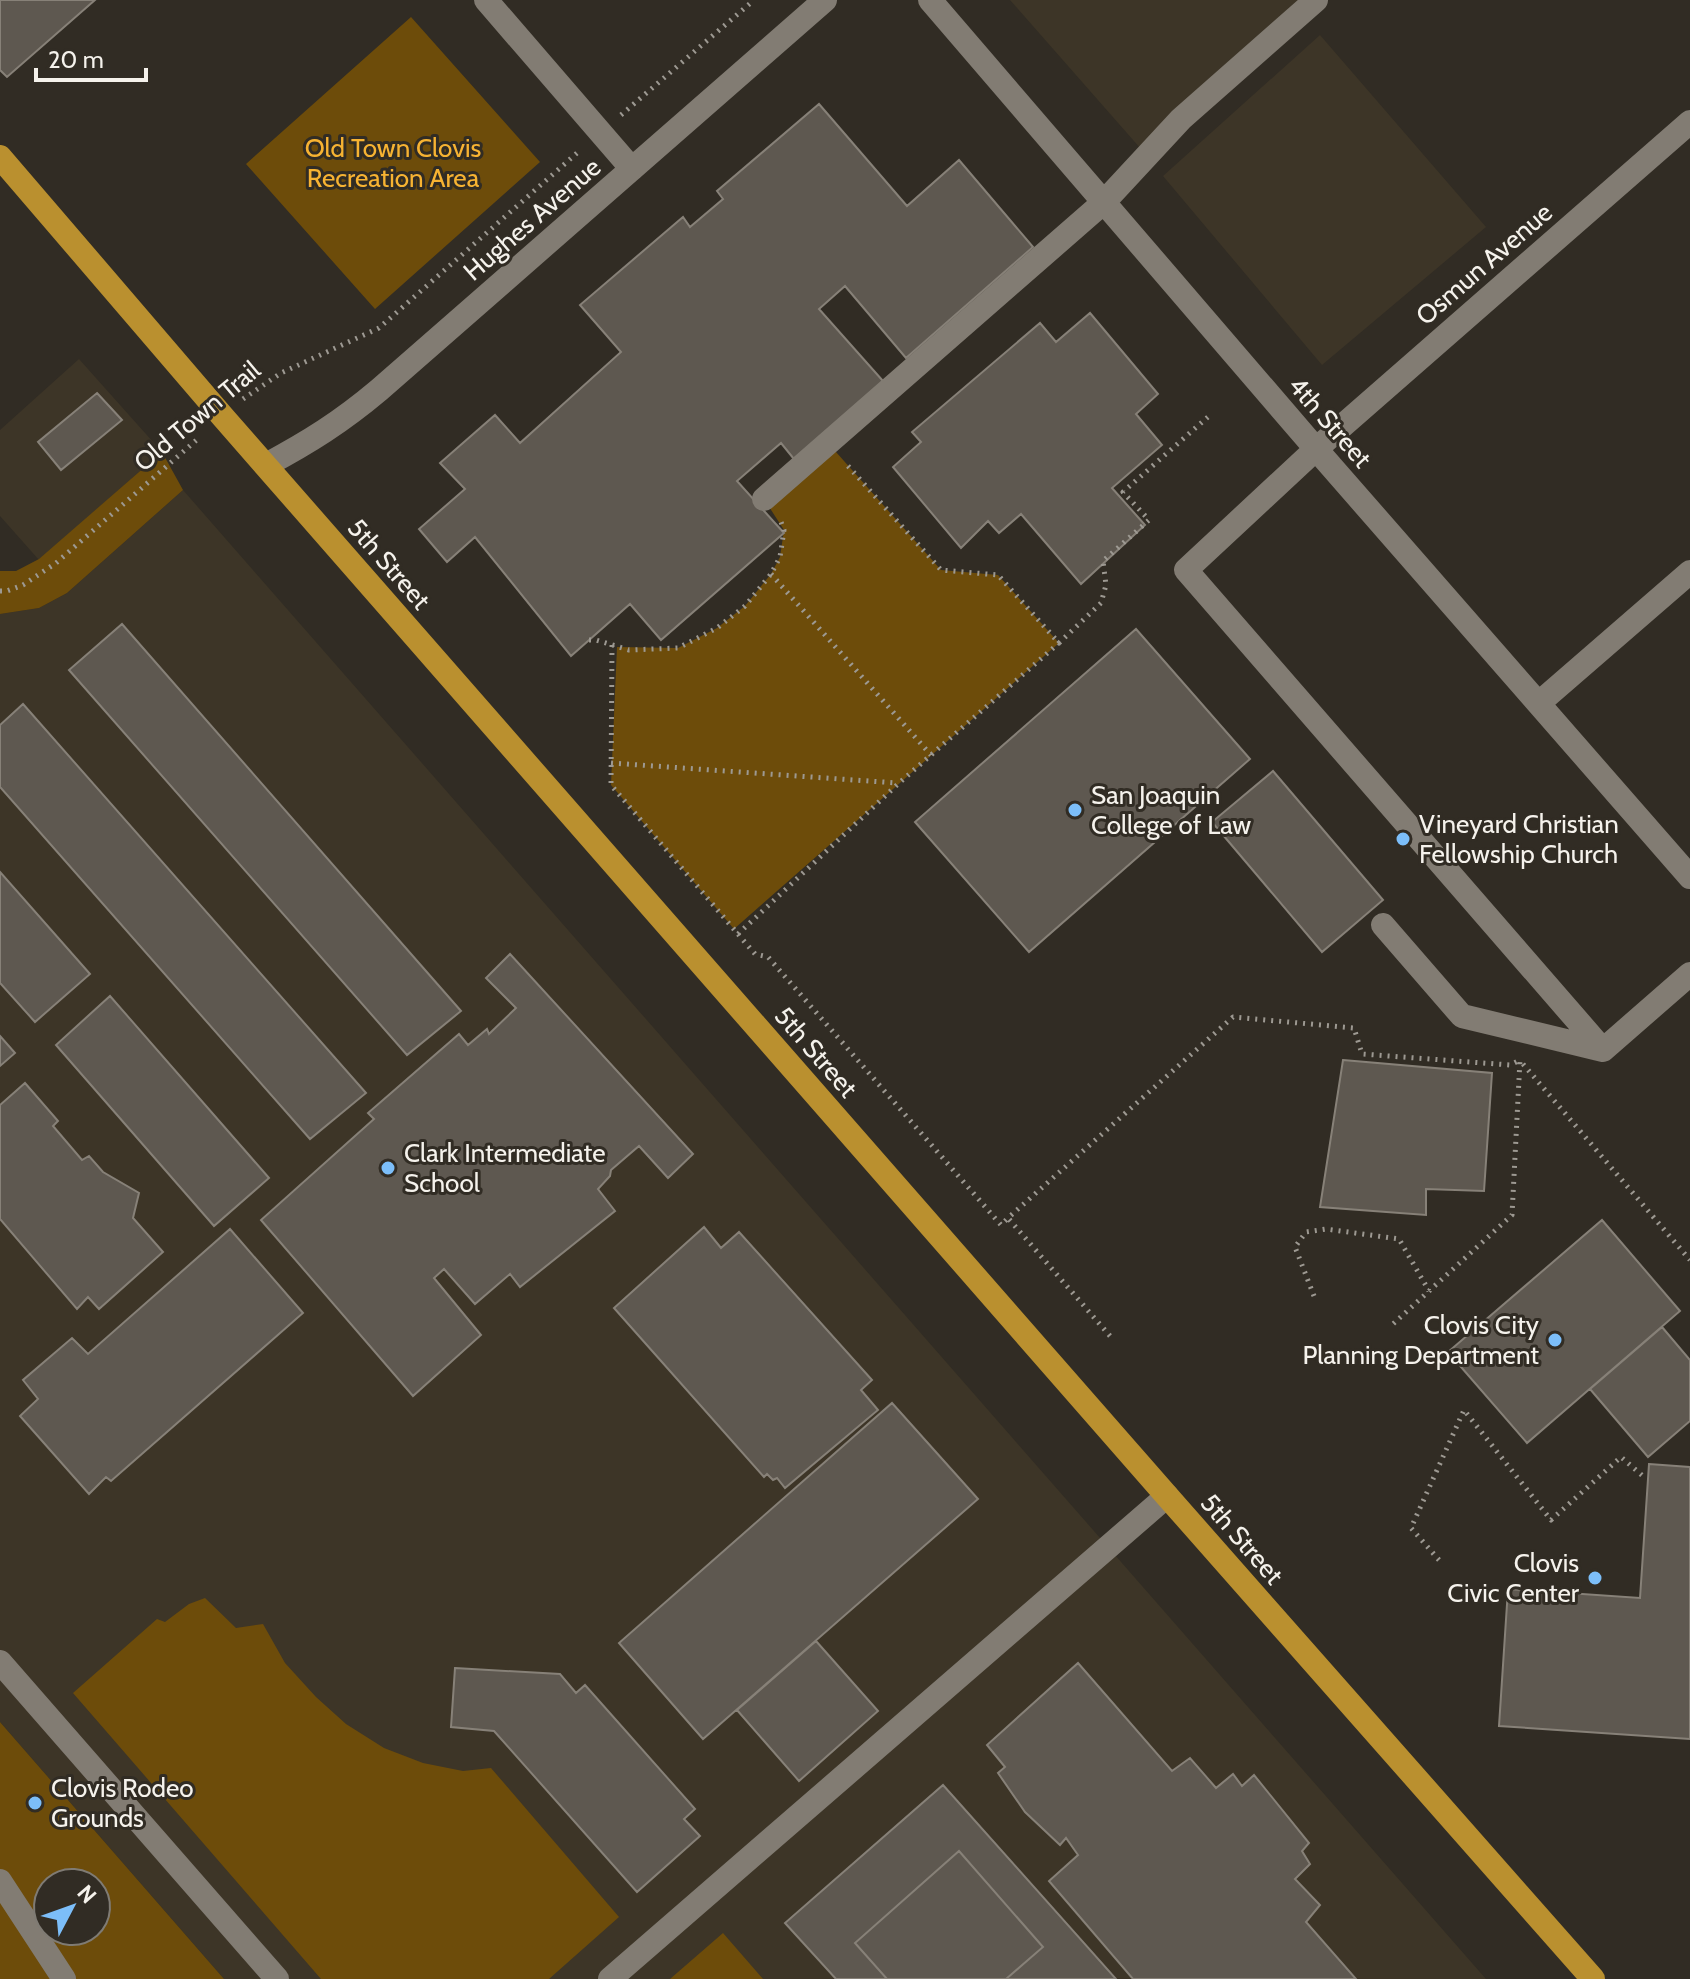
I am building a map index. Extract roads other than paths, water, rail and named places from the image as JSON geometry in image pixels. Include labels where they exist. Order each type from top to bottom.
[{"type":"main road","name":"5th Street","points":[[0,157],[223,417],[1593,1979]]},
{"type":"street","points":[[486,0],[632,169]]},
{"type":"street","name":"Hughes Avenue","points":[[266,465],[348,416],[825,0]]},
{"type":"street","name":"4th Street","points":[[930,0],[1690,877]]},
{"type":"street","points":[[764,499],[1104,202],[1181,119],[1316,0]]},
{"type":"street","name":"Osmun Avenue","points":[[1603,1050],[1186,570],[1316,449],[1690,122]]},
{"type":"street","points":[[1539,703],[1690,572]]},
{"type":"street","points":[[1383,925],[1462,1016],[1603,1050],[1690,974]]},
{"type":"street","points":[[610,1979],[1167,1496]]},
{"type":"street","points":[[0,1662],[277,1979]]},
{"type":"street","points":[[0,1881],[64,1979]]},
{"type":"place","name":"San Joaquin College of Law","points":[[1075,810]]},
{"type":"place","name":"Vineyard Christian Fellowship Church","points":[[1403,839]]},
{"type":"place","name":"Clark Intermediate School","points":[[388,1168]]},
{"type":"place","name":"Clovis City Planning Department","points":[[1555,1340]]},
{"type":"place","name":"Clovis Civic Center","points":[[1595,1578]]},
{"type":"place","name":"Clovis Rodeo Grounds","points":[[35,1803]]},
{"type":"park label","name":"Old Town Clovis Recreation Area","points":[[393,163]]}]
